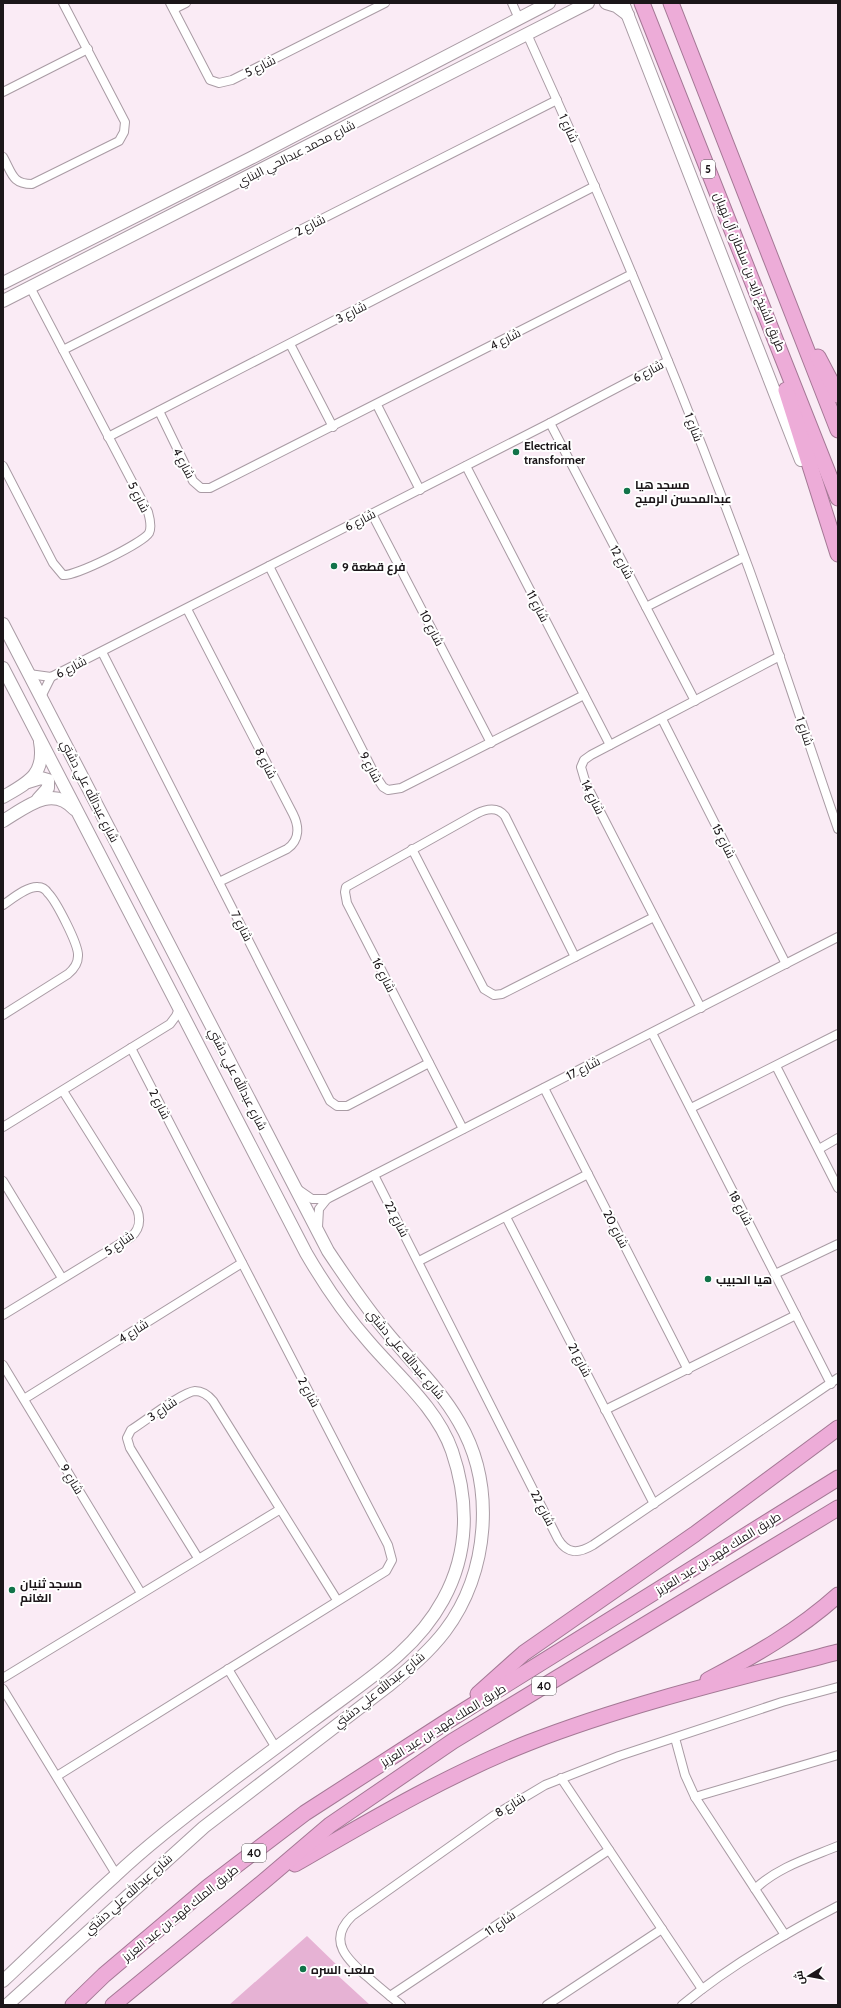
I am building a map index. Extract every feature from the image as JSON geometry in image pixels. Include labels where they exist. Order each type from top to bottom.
[{"type":"highway","name":"طريق الشيخ زايد بن سلطان آل نهيان","points":[[642,3],[838,498]]},
{"type":"highway","name":"طريق الشيخ زايد بن سلطان آل نهيان","points":[[671,3],[838,430]]},
{"type":"highway","points":[[784,290],[838,395]]},
{"type":"highway","points":[[774,334],[779,367],[837,551]]},
{"type":"highway","points":[[449,1720],[524,1653],[694,1534],[838,1428]]},
{"type":"highway","name":"طريق الملك فهد بن عبد العزيز","points":[[73,2005],[104,1975],[208,1887],[293,1822],[449,1720],[838,1478]]},
{"type":"highway","name":"طريق الملك فهد بن عبد العزيز","points":[[113,2005],[330,1825],[453,1741],[838,1508]]},
{"type":"highway","points":[[263,1882],[434,1785],[528,1743],[709,1680],[763,1650],[822,1610],[838,1595]]},
{"type":"highway","points":[[655,1700],[838,1652]]},
{"type":"main road","name":"شارع محمد عبدالحي البناي","points":[[3,283],[251,158],[549,3]]},
{"type":"main road","name":"شارع محمد عبدالحي البناي","points":[[3,301],[588,3]]},
{"type":"main road","points":[[606,3],[616,6],[628,15]]},
{"type":"main road","points":[[623,3],[837,551]]},
{"type":"main road","points":[[272,165],[270,161],[272,156],[316,130],[330,117]]},
{"type":"main road","points":[[163,220],[186,202],[252,168],[254,164],[251,158]]},
{"type":"main road","name":"شارع عبدالله علي دشتي","points":[[3,624],[321,1238],[373,1316],[427,1377],[460,1424],[474,1458],[479,1480],[483,1523],[480,1546],[465,1595],[453,1619],[437,1641],[418,1661],[388,1686],[226,1809],[138,1884],[7,2005]]},
{"type":"main road","points":[[3,640],[14,658],[29,674]]},
{"type":"main road","name":"شارع عبدالله علي دشتي","points":[[3,668],[315,1268],[355,1326],[427,1406],[451,1449],[464,1498],[464,1532],[460,1555],[451,1582],[443,1601],[413,1641],[389,1664],[276,1748],[116,1874],[6,1978]]},
{"type":"main road","points":[[3,797],[35,776],[40,764],[41,745],[38,734]]},
{"type":"main road","points":[[3,821],[38,799],[48,788],[48,780],[41,778],[27,782]]},
{"type":"main road","points":[[38,799],[51,798],[65,801],[82,820]]},
{"type":"main road","points":[[315,1268],[329,1279],[362,1323],[367,1326],[372,1324],[374,1321],[373,1316]]},
{"type":"main road","points":[[283,1766],[302,1742],[365,1694],[367,1689],[362,1684]]},
{"type":"main road","points":[[138,1884],[158,1856],[205,1817],[205,1809],[200,1807]]},
{"type":"main road","points":[[47,1968],[38,1967],[36,1958],[63,1932],[76,1913]]},
{"type":"main road","points":[[3,2000],[20,1983],[17,1975],[6,1978]]},
{"type":"street","points":[[3,157],[15,180],[22,184],[32,184],[119,141],[124,132],[124,122],[88,49],[63,3]]},
{"type":"street","points":[[172,6],[186,3]]},
{"type":"street","name":"شارع 5","points":[[172,6],[210,80],[219,83],[232,80],[385,3]]},
{"type":"street","points":[[512,3],[519,19]]},
{"type":"street","name":"شارع 1","points":[[527,34],[595,186],[668,360],[744,557],[780,656],[838,829]]},
{"type":"street","points":[[3,92],[88,49]]},
{"type":"street","name":"شارع 2","points":[[63,350],[557,100]]},
{"type":"street","name":"شارع 3","points":[[108,437],[595,186]]},
{"type":"street","name":"شارع 4","points":[[158,411],[191,478],[196,485],[205,489],[215,486],[333,427],[632,274]]},
{"type":"street","name":"شارع 5","points":[[3,466],[56,569],[63,574],[73,574],[138,543],[146,537],[150,530],[148,512],[30,287]]},
{"type":"street","points":[[290,344],[333,427]]},
{"type":"street","name":"شارع 6","points":[[29,674],[51,677],[102,652],[550,423],[668,360]]},
{"type":"street","points":[[377,404],[420,490]]},
{"type":"street","name":"شارع 12","points":[[550,423],[695,701]]},
{"type":"street","name":"شارع 11","points":[[466,466],[610,745]]},
{"type":"street","name":"شارع 10","points":[[372,514],[491,743]]},
{"type":"street","points":[[646,607],[744,557]]},
{"type":"street","name":"شارع 9","points":[[269,566],[375,775],[385,789],[392,791],[398,790],[584,694]]},
{"type":"street","name":"شارع 8","points":[[187,609],[293,814],[298,828],[295,841],[288,849],[219,882]]},
{"type":"street","name":"شارع 7","points":[[102,652],[332,1104],[340,1107],[352,1104],[429,1063]]},
{"type":"street","name":"شارع 14","points":[[701,1008],[582,775],[582,766],[584,760],[610,745],[780,656]]},
{"type":"street","name":"شارع 6","points":[[41,697],[51,677]]},
{"type":"street","name":"شارع 15","points":[[662,719],[786,964]]},
{"type":"street","name":"شارع 16","points":[[463,1129],[347,903],[345,892],[346,887],[481,812],[492,809],[500,811],[505,816],[575,957]]},
{"type":"street","points":[[412,849],[487,992],[494,995],[500,994],[654,917]]},
{"type":"street","points":[[3,905],[30,889],[37,887],[43,889],[51,897],[75,942],[78,955],[76,965],[68,974],[3,1015]]},
{"type":"street","name":"شارع 17","points":[[327,1198],[838,937]]},
{"type":"street","points":[[3,1127],[170,1024],[176,1016],[180,1006]]},
{"type":"street","points":[[170,1024],[180,1023],[190,1027]]},
{"type":"street","name":"شارع 18","points":[[652,1033],[831,1384]]},
{"type":"street","points":[[691,1108],[838,1034]]},
{"type":"street","name":"شارع 2","points":[[57,1776],[337,1600],[386,1571],[392,1562],[391,1553],[131,1048]]},
{"type":"street","points":[[776,1066],[838,1188]]},
{"type":"street","name":"شارع 20","points":[[544,1088],[688,1370]]},
{"type":"street","name":"شارع 5","points":[[3,1315],[131,1237],[138,1228],[140,1220],[137,1209],[63,1090]]},
{"type":"street","points":[[819,1149],[838,1138]]},
{"type":"street","points":[[419,1261],[588,1174]]},
{"type":"street","name":"شارع 22","points":[[374,1175],[563,1547],[574,1552],[586,1550],[838,1378]]},
{"type":"street","points":[[3,1181],[62,1278]]},
{"type":"street","points":[[292,1183],[301,1193],[308,1197],[316,1199],[327,1198]]},
{"type":"street","points":[[321,1238],[317,1224],[317,1214],[327,1198]]},
{"type":"street","name":"شارع 21","points":[[506,1217],[654,1504]]},
{"type":"street","points":[[775,1274],[838,1244]]},
{"type":"street","name":"شارع 4","points":[[24,1399],[242,1263]]},
{"type":"street","points":[[605,1410],[796,1315]]},
{"type":"street","name":"شارع 9","points":[[3,1365],[141,1593]]},
{"type":"street","name":"شارع 3","points":[[198,1558],[130,1448],[127,1438],[131,1430],[182,1396],[194,1391],[202,1392],[209,1396],[279,1510],[337,1600]]},
{"type":"street","points":[[3,1678],[279,1510]]},
{"type":"street","points":[[228,1669],[276,1748]]},
{"type":"street","points":[[702,1989],[561,1778],[619,1756],[782,1702],[838,1686]]},
{"type":"street","points":[[3,1689],[116,1874]]},
{"type":"street","points":[[675,1738],[685,1775],[695,1797],[785,1935]]},
{"type":"street","points":[[695,1797],[838,1755]]},
{"type":"street","name":"شارع 8","points":[[401,2005],[352,1964],[345,1955],[341,1944],[341,1936],[347,1922],[352,1916],[493,1816],[529,1794],[561,1778]]},
{"type":"street","points":[[755,1889],[780,1870],[838,1846]]},
{"type":"street","name":"شارع 11","points":[[390,1996],[609,1850]]},
{"type":"street","points":[[682,2005],[702,1989],[785,1935],[838,1906]]},
{"type":"street","points":[[547,2005],[662,1929]]},
{"type":"shaded area","name":"ملعب السره","points":[[307,1936],[339,1967],[334,1972],[370,2005],[229,2005]]},
{"type":"place","name":"Electrical transformer","points":[[516,452]]},
{"type":"place","name":"مسجد هيا عبدالمحسن الرميح","points":[[627,491]]},
{"type":"place","name":"فرع قطعة 9","points":[[334,566]]},
{"type":"place","name":"هيا الحبيب","points":[[708,1279]]},
{"type":"place","name":"مسجد ثنيان الغانم","points":[[12,1590]]},
{"type":"place","name":"ملعب السره","points":[[303,1969]]}]
